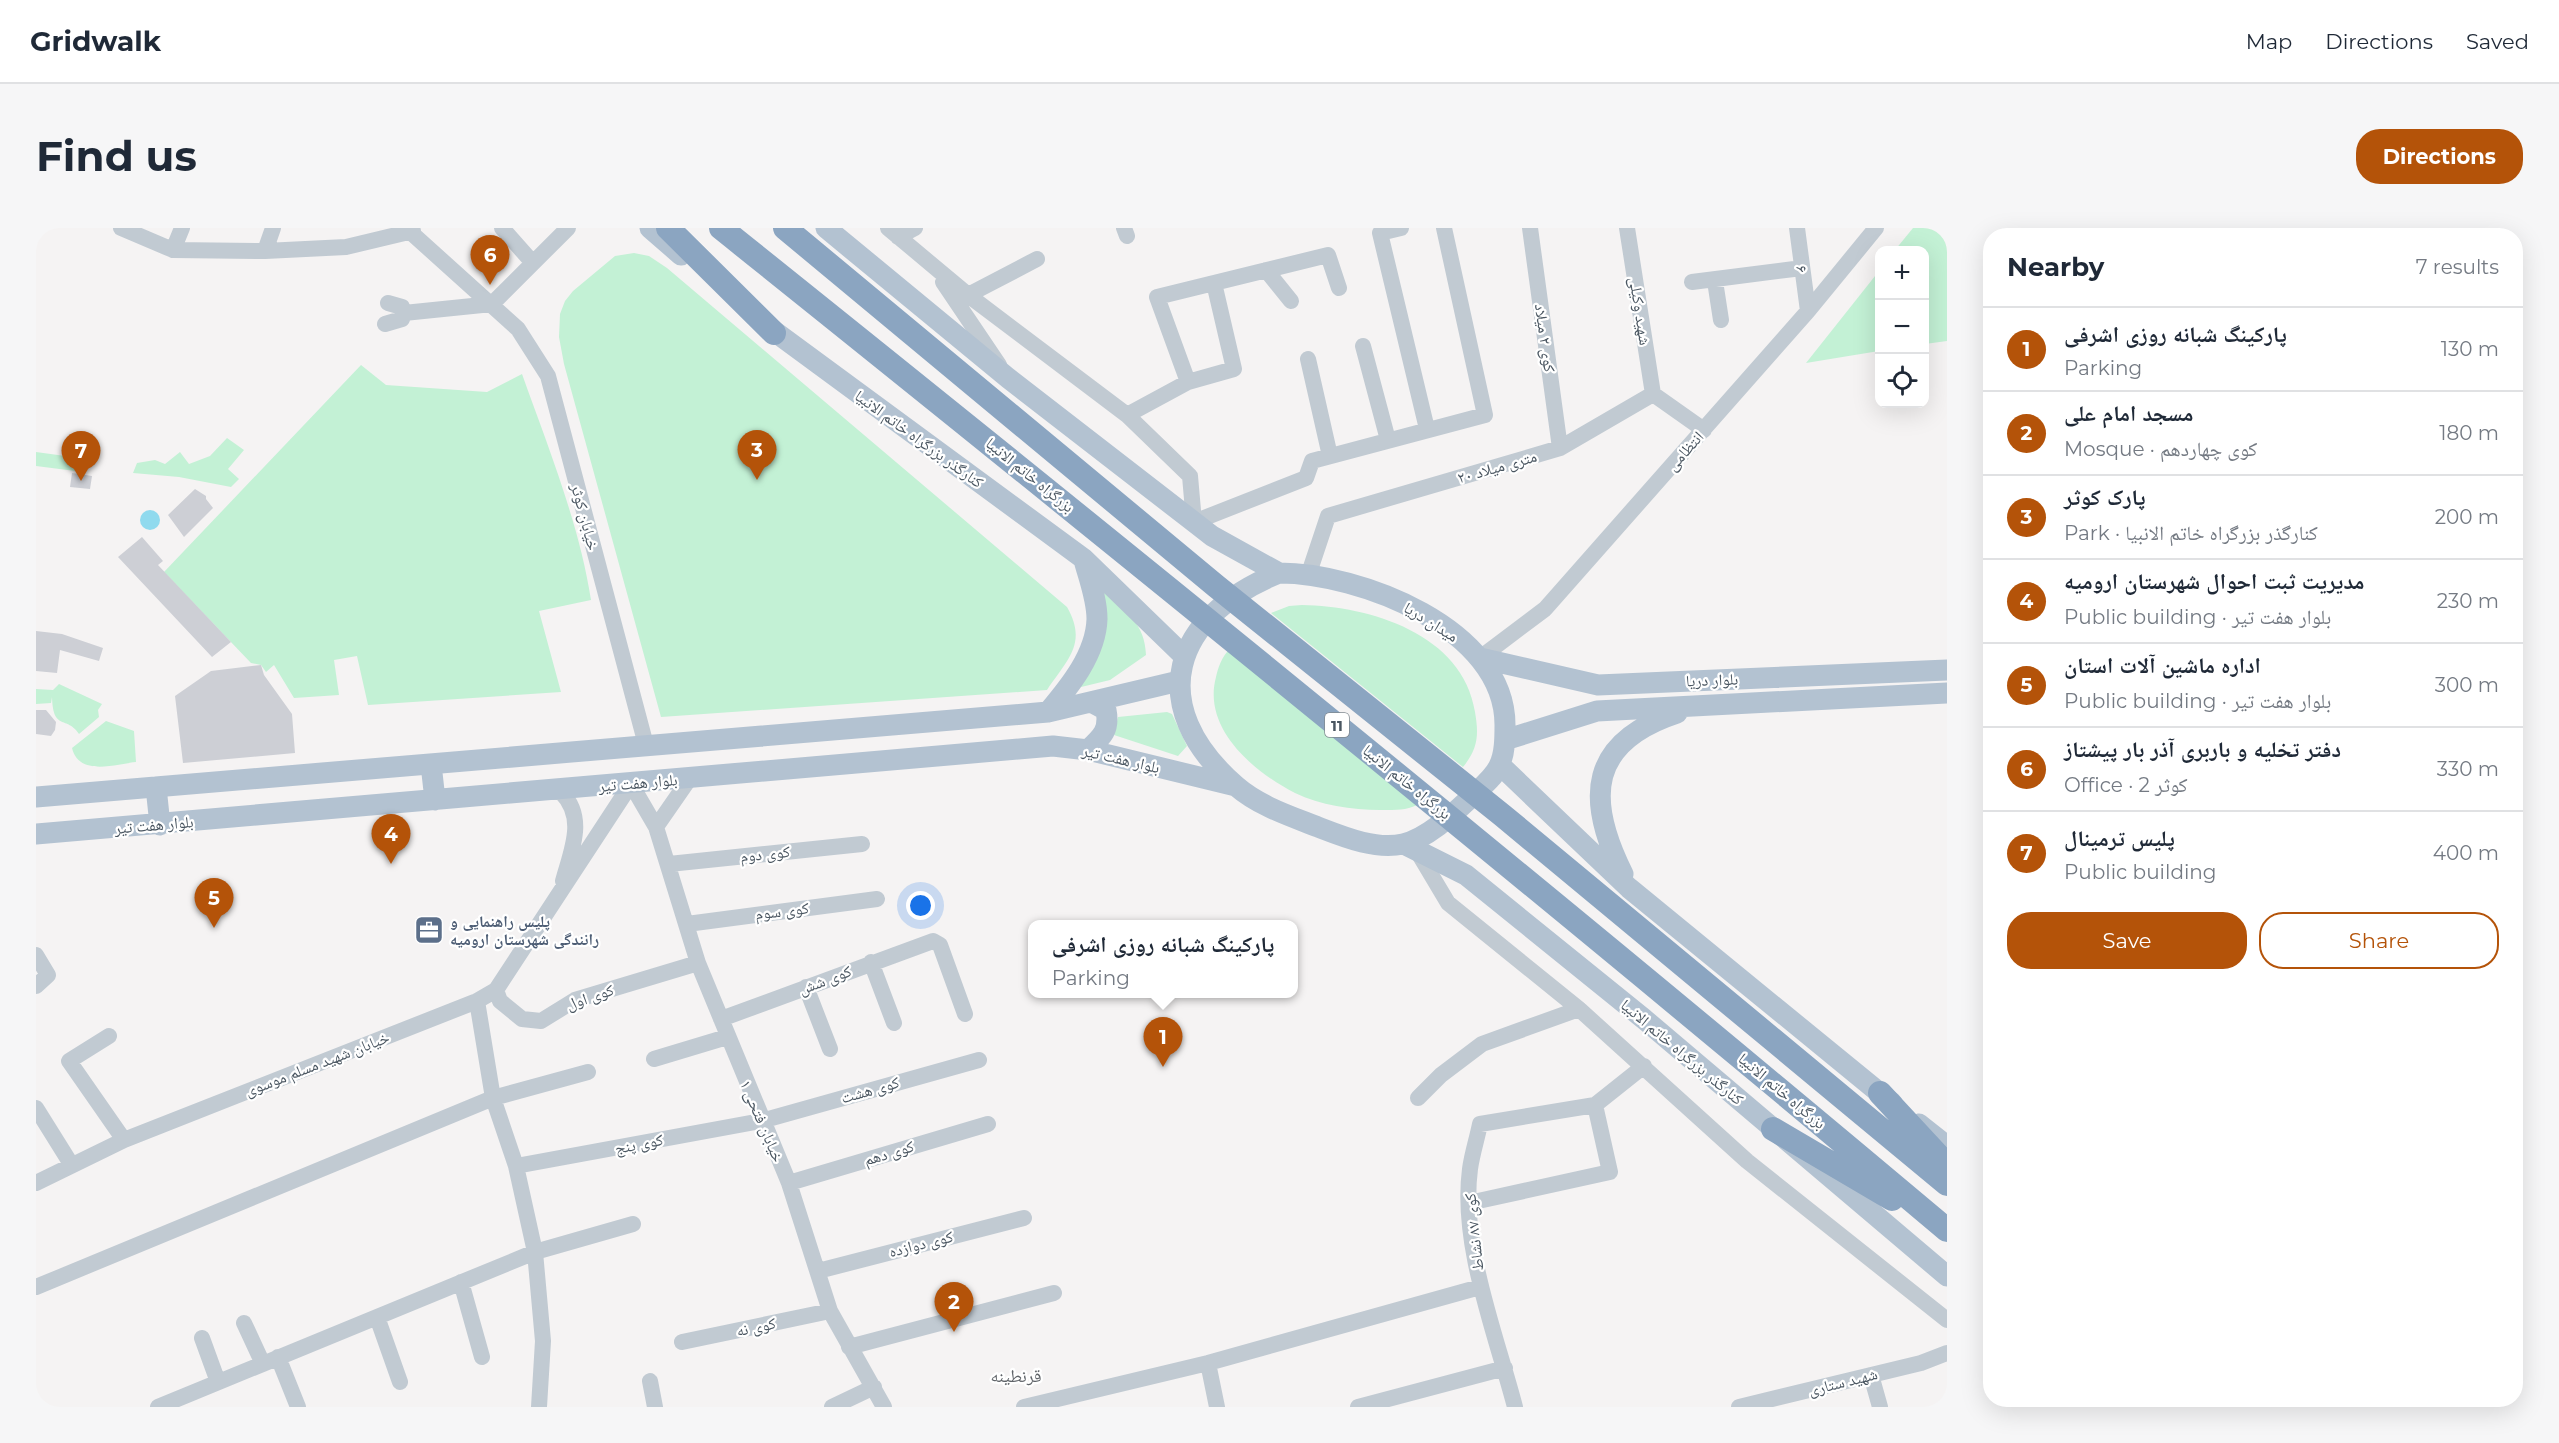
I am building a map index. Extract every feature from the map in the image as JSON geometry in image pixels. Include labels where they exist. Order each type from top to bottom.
[{"type":"highway","points":[[668,228],[774,333]]},
{"type":"highway","name":"بزرگراه خاتم الانبیا","points":[[721,228],[1190,603],[1614,950],[1947,1230]]},
{"type":"highway","name":"بزرگراه خاتم الانبیا","points":[[785,228],[1216,586],[1502,815],[1947,1184]]},
{"type":"highway","points":[[1880,1093],[1947,1165]]},
{"type":"highway","points":[[1773,1129],[1947,1230]]},
{"type":"main road","name":"کنارگذر بزرگراه خاتم الانبیا","points":[[650,228],[774,333],[1084,559],[1187,648]]},
{"type":"main road","points":[[826,228],[1008,378],[1212,536],[1279,573]]},
{"type":"main road","points":[[1048,712],[1070,686],[1093,641],[1096,609],[1084,559]]},
{"type":"main road","name":"میدان دریا","points":[[1187,648],[1220,605],[1256,582],[1279,573],[1310,573],[1359,585],[1409,607],[1453,632],[1480,658],[1494,680],[1505,708],[1505,740],[1496,770]]},
{"type":"main road","points":[[1187,648],[1179,681],[1181,701],[1192,733],[1212,761],[1236,786],[1271,809],[1351,840],[1411,848],[1445,822],[1496,770],[1629,888],[1947,1146]]},
{"type":"main road","name":"بلوار دریا","points":[[1480,658],[1598,685],[1947,670]]},
{"type":"main road","points":[[36,797],[1048,712],[1179,681]]},
{"type":"main road","name":"بلوار دریا","points":[[1505,740],[1597,711],[1708,703],[1947,693]]},
{"type":"main road","points":[[1088,750],[1104,735],[1109,723],[1106,710],[1093,703]]},
{"type":"main road","points":[[1629,888],[1611,852],[1599,802],[1604,771],[1611,753],[1647,723],[1708,703]]},
{"type":"main road","name":"بلوار هفت تیر","points":[[36,834],[1053,746],[1088,750],[1236,786]]},
{"type":"main road","points":[[431,764],[435,800]]},
{"type":"main road","points":[[156,787],[160,825]]},
{"type":"main road","name":"کنارگذر بزرگراه خاتم الانبیا","points":[[1411,848],[1466,875],[1644,1019],[1947,1276]]},
{"type":"street","points":[[121,228],[173,250],[265,251],[346,247],[410,229]]},
{"type":"street","points":[[173,250],[182,228]]},
{"type":"street","points":[[265,251],[273,228]]},
{"type":"street","points":[[502,228],[533,263]]},
{"type":"street","points":[[404,313],[492,304],[568,228]]},
{"type":"street","points":[[893,232],[915,228]]},
{"type":"street","points":[[1401,228],[1380,233],[1427,429]]},
{"type":"street","points":[[893,232],[968,296],[1127,415],[1190,476],[1194,522],[1306,478],[1312,461],[1485,415],[1444,228]]},
{"type":"street","name":"کوی ۲ میلاد","points":[[1530,228],[1560,448]]},
{"type":"street","name":"شهید وکیلی","points":[[1627,228],[1653,394]]},
{"type":"street","name":"۶","points":[[1797,228],[1808,311]]},
{"type":"street","name":"انتظامی","points":[[1480,658],[1545,609],[1808,311],[1876,228]]},
{"type":"street","name":"خیابان کوثر","points":[[410,229],[518,329],[548,376],[646,745]]},
{"type":"street","points":[[1188,382],[1157,297],[1328,255],[1339,288]]},
{"type":"street","points":[[968,296],[1036,259]]},
{"type":"street","points":[[932,265],[1008,378]]},
{"type":"street","points":[[1692,282],[1715,281],[1802,268]]},
{"type":"street","points":[[1266,270],[1291,301]]},
{"type":"street","points":[[1715,281],[1721,320]]},
{"type":"street","points":[[1127,415],[1188,382],[1234,369],[1214,283]]},
{"type":"street","points":[[385,324],[402,320],[404,313],[402,307],[388,303]]},
{"type":"street","points":[[1364,345],[1388,440]]},
{"type":"street","points":[[1308,359],[1330,456]]},
{"type":"street","points":[[1653,394],[1704,430]]},
{"type":"street","name":"۲۰ متری میلاد","points":[[1310,573],[1328,516],[1560,448],[1653,394]]},
{"type":"street","points":[[656,827],[690,778]]},
{"type":"street","name":"خیابان فتحی ۱","points":[[631,784],[656,827],[698,963],[789,1183],[830,1311],[884,1407]]},
{"type":"street","name":"خیابان شهید مسلم موسوی","points":[[36,1183],[124,1140],[477,1001],[496,990],[631,784]]},
{"type":"street","name":"خیابان شهید مسلم موسوی","points":[[536,791],[561,792],[572,803],[577,827],[559,897]]},
{"type":"street","name":"کوی دوم","points":[[669,864],[862,844]]},
{"type":"street","points":[[1411,848],[1448,903],[1579,1009],[1747,1161],[1947,1320]]},
{"type":"street","name":"کوی سوم","points":[[687,924],[877,899]]},
{"type":"street","name":"کوی شش","points":[[721,1019],[929,942],[937,942],[940,945],[965,1014]]},
{"type":"street","points":[[36,955],[48,975],[36,986]]},
{"type":"street","points":[[871,962],[894,1023]]},
{"type":"street","name":"کوی اول","points":[[496,990],[500,1001],[522,1019],[541,1021],[575,1000],[698,963]]},
{"type":"street","points":[[806,987],[830,1048]]},
{"type":"street","points":[[477,1001],[493,1098],[516,1167],[535,1252],[543,1341],[539,1407]]},
{"type":"street","points":[[1418,1098],[1441,1075],[1482,1044],[1579,1009]]},
{"type":"street","points":[[109,1036],[69,1061],[124,1140]]},
{"type":"street","points":[[654,1059],[727,1037]]},
{"type":"street","name":"کوی هشت","points":[[762,1121],[979,1060]]},
{"type":"street","name":"کوی ۸۷ نشاط","points":[[1515,1407],[1480,1287],[1469,1203],[1470,1169],[1480,1124],[1595,1105],[1644,1066]]},
{"type":"street","points":[[36,1287],[493,1098],[588,1072]]},
{"type":"street","points":[[1469,1203],[1610,1172],[1595,1105]]},
{"type":"street","points":[[36,1108],[71,1164]]},
{"type":"street","name":"کوی پنج","points":[[516,1167],[762,1121]]},
{"type":"street","name":"کوی دهم","points":[[789,1183],[988,1124]]},
{"type":"street","name":"کوی دوازده","points":[[818,1271],[1024,1218]]},
{"type":"street","points":[[158,1407],[535,1252],[633,1224]]},
{"type":"street","points":[[461,1282],[482,1357]]},
{"type":"street","points":[[1024,1407],[1208,1363],[1480,1287]]},
{"type":"street","points":[[849,1347],[1054,1293]]},
{"type":"street","name":"کوی نه","points":[[682,1342],[830,1311]]},
{"type":"street","points":[[377,1317],[400,1382]]},
{"type":"street","points":[[244,1323],[271,1361],[298,1407]]},
{"type":"street","points":[[202,1338],[218,1382]]},
{"type":"street","name":"شهید ستاری","points":[[1739,1407],[1794,1401],[1947,1353]]},
{"type":"street","points":[[1208,1363],[1217,1407]]},
{"type":"street","points":[[1358,1407],[1505,1368]]},
{"type":"street","points":[[1871,1375],[1880,1407]]},
{"type":"street","points":[[650,1381],[656,1407]]},
{"type":"street","points":[[832,1407],[874,1387]]},
{"type":"green space","points":[[1913,228],[1947,228],[1947,341],[1929,343],[1929,246],[1898,246]]},
{"type":"green space","points":[[634,253],[649,256],[667,268],[1067,607],[1076,631],[1075,642],[1068,660],[1047,690],[661,717],[564,364],[559,337],[560,314],[565,301],[573,291],[615,256]]},
{"type":"green space","points":[[1875,276],[1875,352],[1806,363]]},
{"type":"green space","points":[[361,365],[386,385],[487,392],[522,374],[571,514],[591,600],[539,611],[561,692],[368,705],[357,656],[334,660],[339,695],[294,698],[274,665],[266,672],[261,665],[251,663],[164,572]]},
{"type":"green space","points":[[227,438],[244,450],[228,469],[239,479],[231,487],[179,477],[133,473],[137,463],[155,460],[165,464],[180,452],[189,464],[210,456]]},
{"type":"green space","points":[[36,452],[87,459],[83,472],[36,466]]},
{"type":"green space","points":[[1101,592],[1104,592],[1127,612],[1138,626],[1145,644],[1146,655],[1110,680],[1077,688]]},
{"type":"green space","points":[[1302,605],[1356,611],[1383,619],[1410,630],[1433,644],[1452,663],[1467,685],[1476,720],[1476,741],[1472,754],[1463,767],[1271,613],[1289,606]]},
{"type":"green space","points":[[1230,649],[1420,803],[1406,809],[1369,810],[1315,801],[1279,784],[1248,761],[1224,731],[1217,714],[1214,696],[1219,666]]},
{"type":"green space","points":[[59,684],[102,704],[98,710],[99,717],[79,734],[55,715],[52,697],[51,703],[36,704],[36,689],[53,690]]},
{"type":"green space","points":[[1167,712],[1172,714],[1187,746],[1178,756],[1114,735],[1118,717]]},
{"type":"green space","points":[[106,721],[134,731],[136,762],[99,767],[82,763],[76,757],[72,748]]},
{"type":"water","points":[[150,510],[157,513],[160,520],[157,527],[150,530],[143,527],[140,520],[143,513]]},
{"type":"building","points":[[72,473],[92,476],[90,489],[70,487]]},
{"type":"building","points":[[195,489],[206,496],[213,508],[184,537],[168,515]]},
{"type":"building","points":[[142,537],[163,561],[158,565],[231,642],[212,657],[118,557]]},
{"type":"building","points":[[36,631],[62,634],[103,648],[99,661],[60,650],[57,673],[36,671]]},
{"type":"building","points":[[261,665],[264,675],[292,714],[295,753],[183,763],[175,696],[211,671]]},
{"type":"building","points":[[36,710],[46,710],[56,722],[51,736],[36,734]]},
{"type":"place","name":"دفتر تخلیه و باربری آذر بار پیشتاز","points":[[490,285]]},
{"type":"place","name":"پارک کوثر","points":[[757,480]]},
{"type":"place","name":"پلیس ترمینال","points":[[81,481]]},
{"type":"place","name":"مدیریت ثبت احوال شهرستان ارومیه","points":[[391,864]]},
{"type":"place","name":"اداره ماشین آلات استان","points":[[214,928]]},
{"type":"place","name":"پلیس راهنمایی و رانندگی شهرستان ارومیه","points":[[429,930]]},
{"type":"place","name":"پارکینگ شبانه روزی اشرفی","points":[[1163,1067]]},
{"type":"place","name":"مسجد امام علی","points":[[954,1332]]},
{"type":"district","name":"قرنطینه","points":[[1016,1376]]}]
